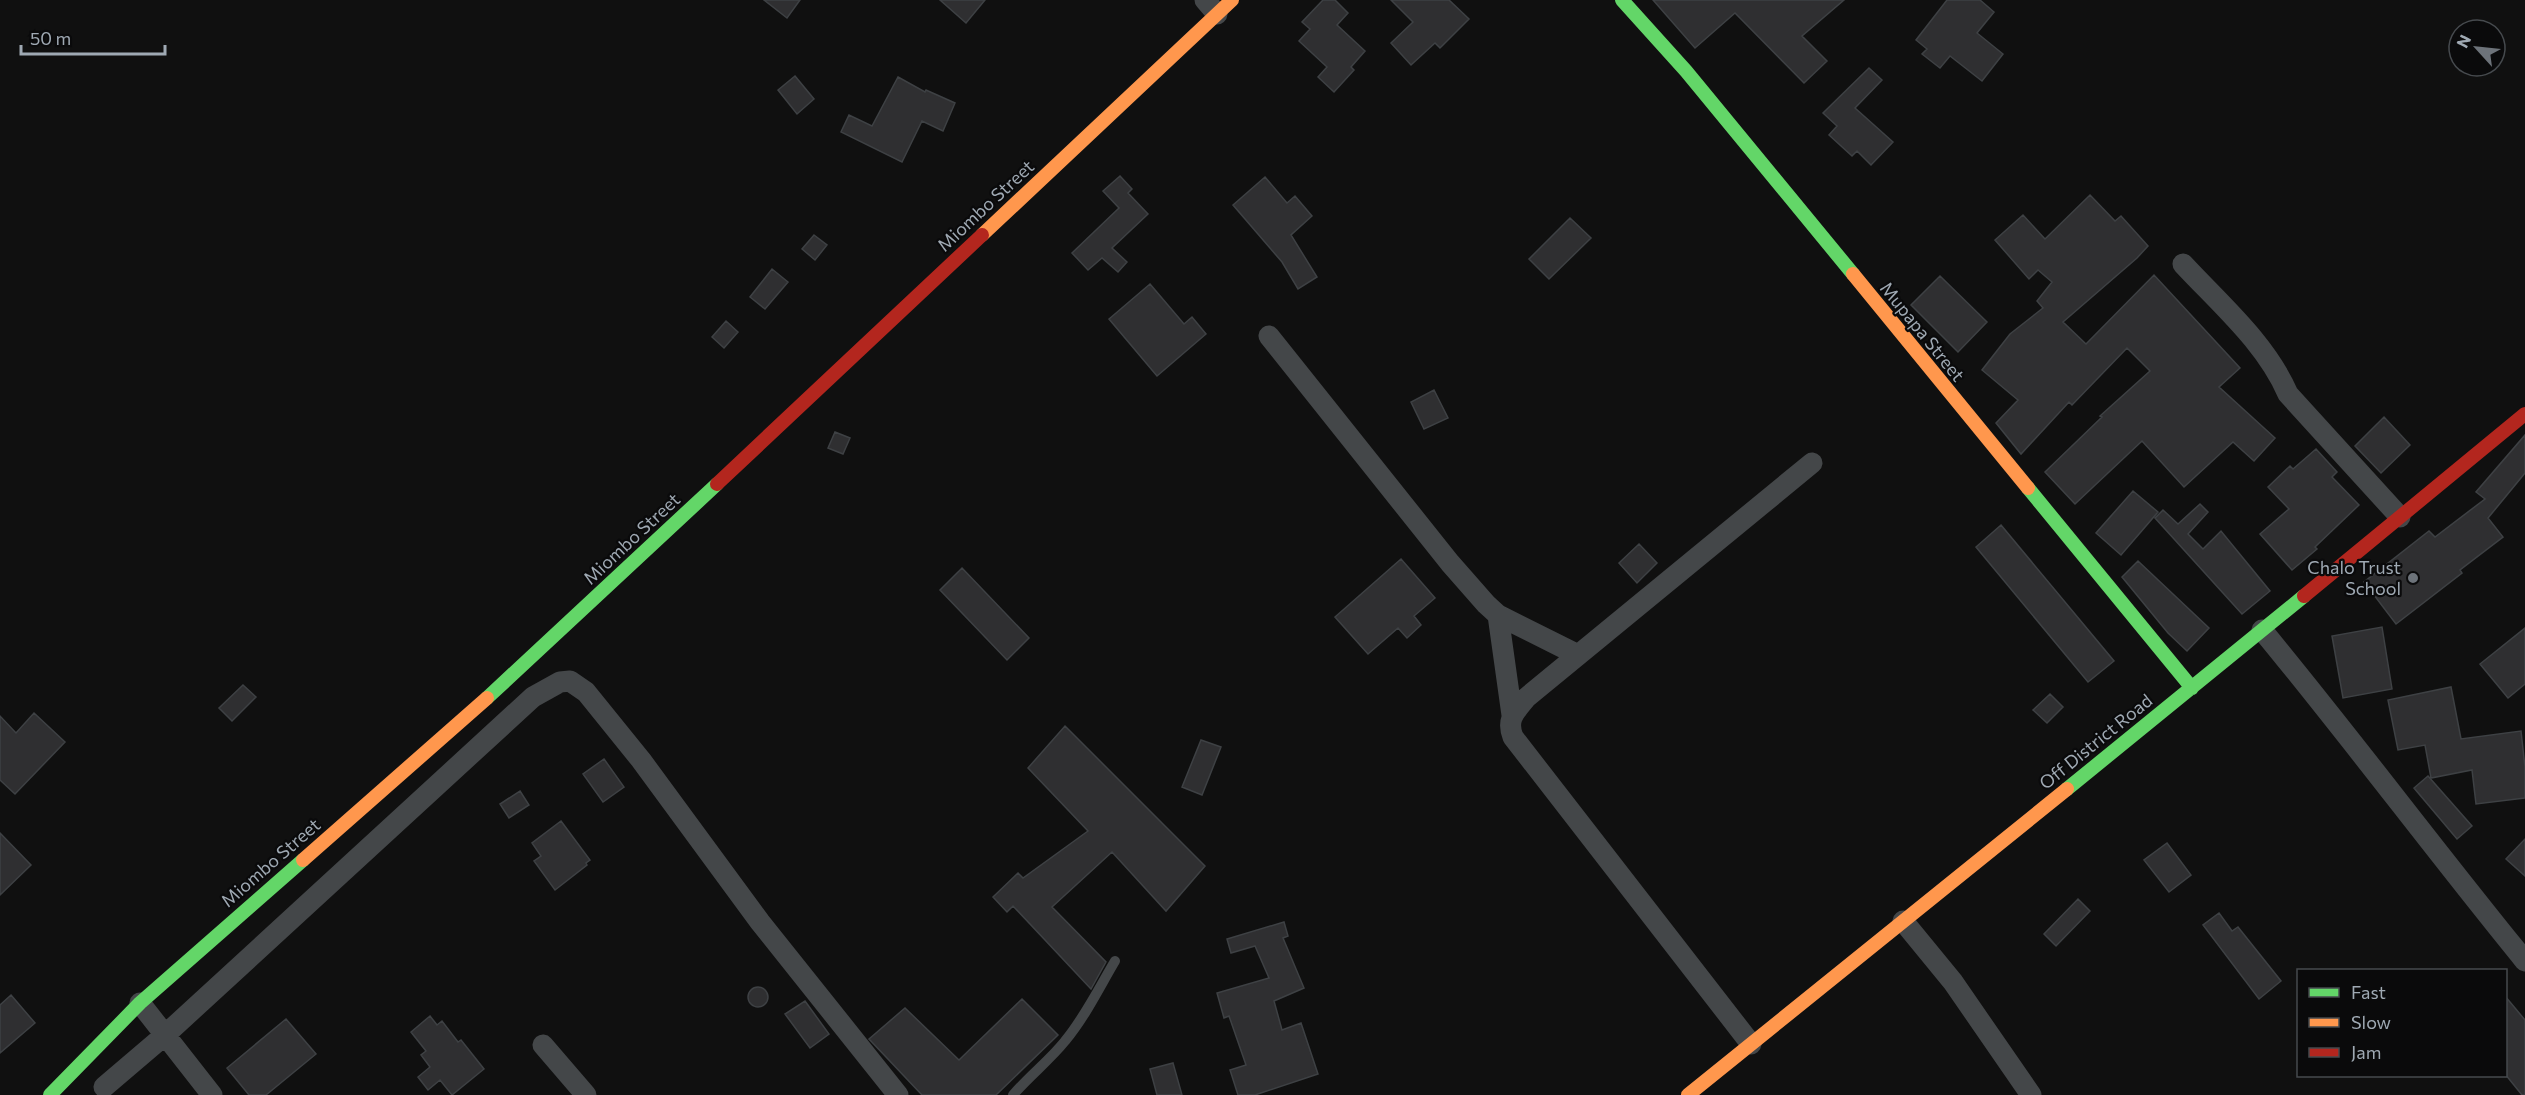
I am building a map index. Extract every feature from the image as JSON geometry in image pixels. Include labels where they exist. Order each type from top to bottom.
[{"type":"street","name":"Mupapa Street","points":[[1622,0],[1686,71],[2192,688]]},
{"type":"street","name":"Miombo Street","points":[[50,1095],[140,1003],[529,661],[1218,5]]},
{"type":"street","points":[[2183,264],[2263,351],[2280,376],[2288,394],[2400,517]]},
{"type":"street","points":[[1269,336],[1450,563],[1498,615],[1578,655]]},
{"type":"street","name":"Off District Road","points":[[1691,1094],[2192,688],[2525,414]]},
{"type":"street","points":[[1512,715],[1526,698],[1812,463]]},
{"type":"street","points":[[1498,615],[1512,715],[1509,726],[1513,737],[1750,1044]]},
{"type":"street","points":[[2262,630],[2341,726],[2441,858],[2525,961]]},
{"type":"street","points":[[104,1087],[165,1035],[533,697],[560,682],[570,681],[586,692],[641,760],[760,922],[898,1095]]},
{"type":"street","points":[[1903,921],[1953,982],[2031,1095]]},
{"type":"street","points":[[140,1003],[212,1095]]},
{"type":"street","points":[[543,1045],[586,1095]]},
{"type":"lane","points":[[1013,1095],[1031,1074],[1065,1042],[1085,1014],[1115,961]]},
{"type":"building","points":[[764,0],[800,0],[787,18]]},
{"type":"building","points":[[940,0],[985,0],[966,23]]},
{"type":"building","points":[[1323,0],[1335,0],[1348,13],[1337,25],[1365,51],[1351,67],[1354,70],[1334,92],[1318,77],[1327,67],[1299,41],[1310,29],[1302,22]]},
{"type":"building","points":[[1391,0],[1449,0],[1469,19],[1440,48],[1435,43],[1411,65],[1391,43],[1413,22]]},
{"type":"building","points":[[1653,0],[1844,0],[1802,36],[1827,61],[1804,83],[1735,13],[1695,48]]},
{"type":"building","points":[[1947,0],[1980,0],[1994,12],[1977,33],[2003,54],[1982,81],[1950,56],[1940,68],[1922,54],[1927,49],[1916,40]]},
{"type":"building","points":[[1869,68],[1882,80],[1855,108],[1893,142],[1871,165],[1857,151],[1852,156],[1829,135],[1837,126],[1823,113]]},
{"type":"building","points":[[795,76],[814,99],[797,114],[778,90]]},
{"type":"building","points":[[898,77],[925,92],[926,90],[955,103],[943,131],[922,121],[902,162],[841,132],[849,115],[872,126]]},
{"type":"building","points":[[1120,176],[1132,189],[1128,193],[1148,214],[1112,248],[1127,262],[1118,272],[1102,258],[1088,270],[1072,253],[1119,208],[1103,191]]},
{"type":"building","points":[[1265,177],[1287,203],[1295,196],[1312,216],[1291,235],[1317,277],[1298,289],[1282,262],[1233,205]]},
{"type":"building","points":[[2090,195],[2115,221],[2121,216],[2148,246],[2063,322],[2086,344],[2154,275],[2240,368],[2219,387],[2275,438],[2254,461],[2233,442],[2184,487],[2142,441],[2075,504],[2045,472],[2102,417],[2100,416],[2150,371],[2127,348],[2072,405],[2069,402],[2021,454],[1996,423],[2018,400],[1982,370],[2010,334],[2043,308],[2037,301],[2052,282],[2038,270],[2029,279],[1995,240],[2023,215],[2045,239]]},
{"type":"building","points":[[1570,218],[1591,238],[1549,279],[1529,259]]},
{"type":"building","points":[[814,235],[827,245],[815,260],[802,249]]},
{"type":"building","points":[[772,269],[788,282],[765,309],[750,297]]},
{"type":"building","points":[[1940,276],[1987,322],[1958,352],[1911,305]]},
{"type":"building","points":[[1150,284],[1184,324],[1192,317],[1206,334],[1157,376],[1109,319]]},
{"type":"building","points":[[726,321],[738,332],[724,348],[712,337]]},
{"type":"building","points":[[1434,390],[1448,418],[1424,429],[1411,402]]},
{"type":"building","points":[[2384,417],[2410,445],[2381,473],[2355,446]]},
{"type":"building","points":[[835,432],[850,438],[843,454],[828,448]]},
{"type":"building","points":[[2525,435],[2525,473],[2488,518],[2503,537],[2460,570],[2462,573],[2396,624],[2364,582],[2429,531],[2435,537],[2485,499],[2476,492]]},
{"type":"building","points":[[2316,449],[2337,472],[2332,477],[2359,505],[2315,547],[2317,549],[2292,570],[2260,534],[2289,509],[2268,487],[2290,466],[2293,469]]},
{"type":"building","points":[[2133,491],[2158,512],[2121,555],[2096,533]]},
{"type":"building","points":[[2200,504],[2208,512],[2188,534],[2203,549],[2221,531],[2270,591],[2242,614],[2155,518],[2163,510],[2178,524]]},
{"type":"building","points":[[2001,525],[2114,661],[2088,682],[1976,547]]},
{"type":"building","points":[[1639,544],[1657,563],[1637,583],[1619,563]]},
{"type":"building","points":[[1401,559],[1435,598],[1414,616],[1421,625],[1407,638],[1398,628],[1368,654],[1335,617]]},
{"type":"building","points":[[2138,561],[2209,628],[2187,651],[2168,633],[2122,577]]},
{"type":"building","points":[[962,568],[1029,638],[1007,660],[940,590]]},
{"type":"building","points":[[2382,627],[2392,689],[2343,698],[2332,636]]},
{"type":"building","points":[[2525,628],[2525,684],[2508,698],[2480,664]]},
{"type":"building","points":[[243,685],[256,697],[232,721],[219,708]]},
{"type":"building","points":[[2451,687],[2461,739],[2521,731],[2525,767],[2525,798],[2476,804],[2472,770],[2431,778],[2425,745],[2398,750],[2388,700]]},
{"type":"building","points":[[2050,694],[2063,707],[2047,723],[2033,710]]},
{"type":"building","points":[[34,713],[65,742],[15,794],[0,780],[0,716],[16,733]]},
{"type":"building","points":[[1065,726],[1205,866],[1166,911],[1112,852],[1052,907],[1106,962],[1091,989],[1013,906],[1007,912],[993,897],[1018,873],[1023,878],[1088,831],[1028,768]]},
{"type":"building","points":[[1201,740],[1221,747],[1202,795],[1182,787]]},
{"type":"building","points":[[604,759],[624,787],[603,802],[583,774]]},
{"type":"building","points":[[2428,776],[2472,826],[2457,839],[2414,788]]},
{"type":"building","points":[[520,791],[529,805],[509,818],[500,804]]},
{"type":"building","points":[[561,821],[590,860],[586,863],[587,865],[555,890],[534,861],[541,856],[532,843]]},
{"type":"building","points":[[0,833],[31,865],[0,895]]},
{"type":"building","points":[[2525,839],[2525,876],[2506,859]]},
{"type":"building","points":[[2167,843],[2191,875],[2169,892],[2144,860]]},
{"type":"building","points":[[2078,899],[2090,911],[2056,946],[2044,934]]},
{"type":"building","points":[[2219,913],[2232,931],[2238,927],[2281,981],[2259,999],[2203,925]]},
{"type":"building","points":[[1284,922],[1288,936],[1283,938],[1304,988],[1274,1001],[1282,1030],[1301,1023],[1318,1074],[1255,1095],[1238,1095],[1230,1070],[1246,1065],[1229,1016],[1224,1018],[1217,993],[1269,978],[1255,946],[1231,953],[1227,939]]},
{"type":"building","points":[[758,987],[765,990],[768,997],[765,1004],[758,1007],[751,1004],[748,997],[751,990]]},
{"type":"building","points":[[11,995],[35,1023],[0,1053],[0,1005]]},
{"type":"building","points":[[2507,998],[2525,1020],[2525,1095],[2522,1095],[2507,1076]]},
{"type":"building","points":[[1022,999],[1058,1035],[996,1095],[922,1095],[869,1039],[905,1008],[959,1060]]},
{"type":"building","points":[[805,1001],[829,1034],[810,1048],[785,1014]]},
{"type":"building","points":[[430,1016],[437,1025],[442,1021],[484,1069],[452,1095],[440,1080],[428,1090],[418,1077],[430,1067],[421,1055],[426,1051],[411,1032]]},
{"type":"building","points":[[286,1019],[316,1054],[266,1095],[249,1095],[227,1068]]},
{"type":"building","points":[[1173,1063],[1182,1095],[1157,1095],[1150,1069]]},
{"type":"traffic: fast","points":[[1622,0],[1686,71],[1853,274]]},
{"type":"traffic: fast","points":[[487,698],[717,484]]},
{"type":"traffic: fast","points":[[2028,488],[2192,688]]},
{"type":"traffic: fast","points":[[2067,789],[2304,596]]},
{"type":"traffic: fast","points":[[50,1095],[140,1003],[303,860]]},
{"type":"traffic: slow","points":[[982,235],[1232,0]]},
{"type":"traffic: slow","points":[[1853,274],[2028,488]]},
{"type":"traffic: slow","points":[[303,860],[487,698]]},
{"type":"traffic: slow","points":[[1688,1095],[2067,789]]},
{"type":"traffic: jam","points":[[717,484],[982,235]]},
{"type":"traffic: jam","points":[[2304,596],[2525,414]]},
{"type":"place","name":"Chalo Trust School","points":[[2413,578]]}]
